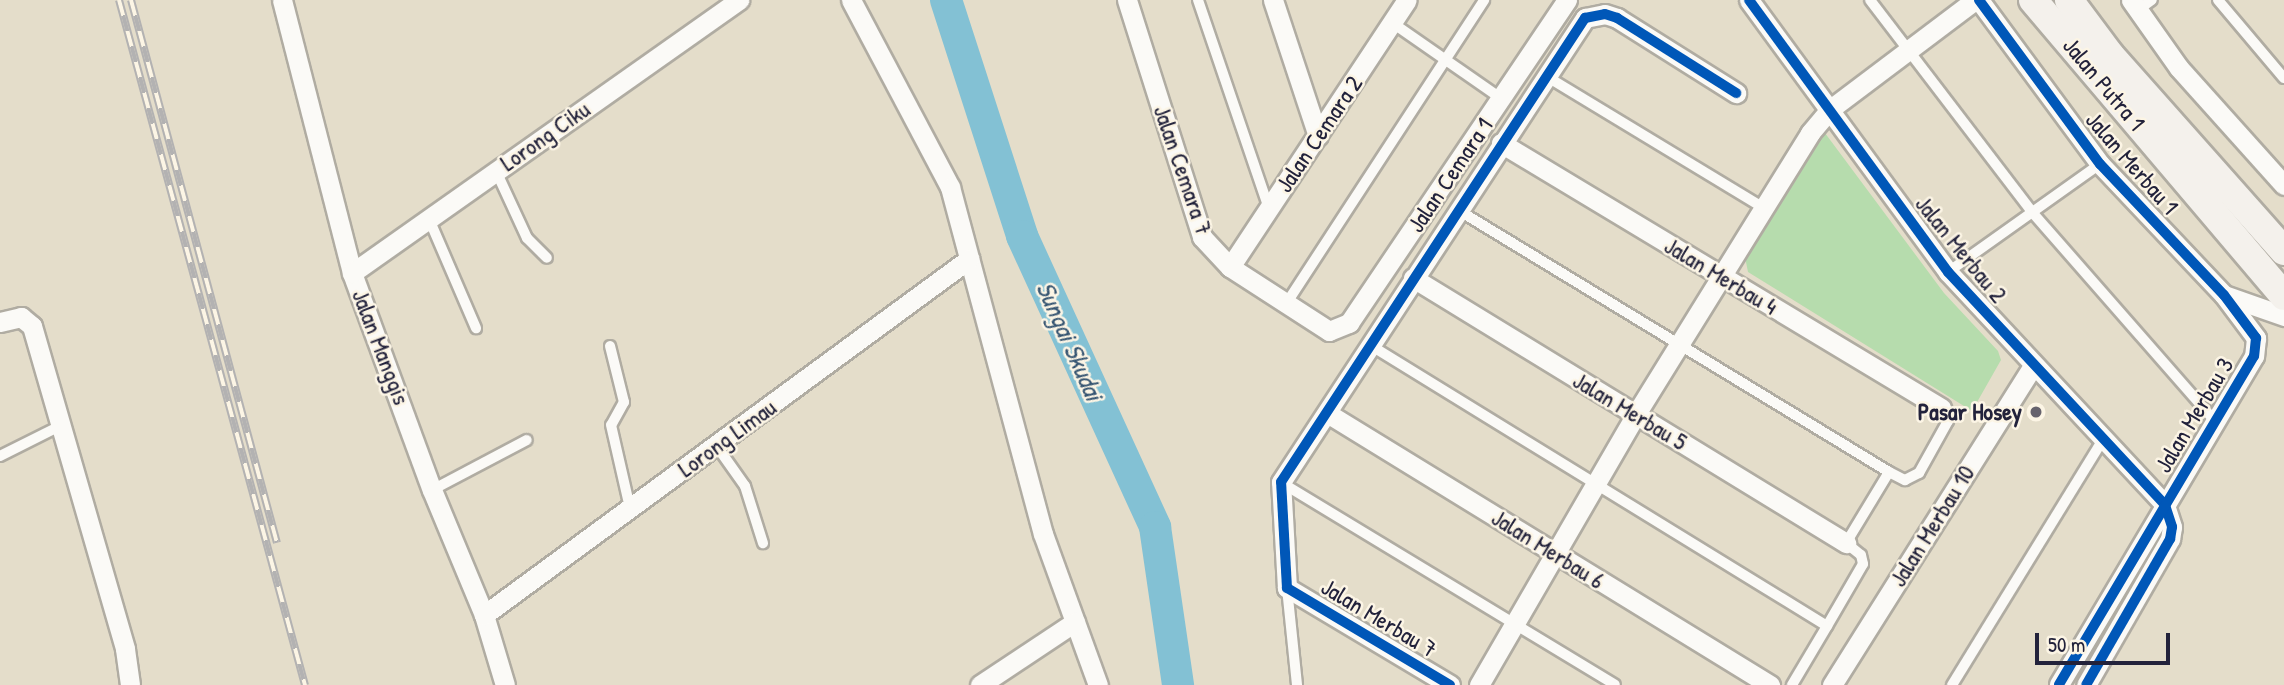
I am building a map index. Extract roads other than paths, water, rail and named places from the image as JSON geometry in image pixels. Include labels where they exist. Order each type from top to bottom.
[{"type":"main road","name":"Jalan Putra 1","points":[[2033,0],[2284,296]]},
{"type":"main road","name":"Jalan Putra 1","points":[[2069,0],[2110,55],[2284,251]]},
{"type":"street","name":"Jalan Manggis","points":[[282,0],[352,273],[432,490],[484,615],[505,685]]},
{"type":"street","points":[[851,0],[950,187],[1043,534],[1098,685]]},
{"type":"street","name":"Jalan Cemara 7","points":[[1127,0],[1202,237],[1230,267],[1322,328]]},
{"type":"street","points":[[1272,0],[1318,136]]},
{"type":"street","name":"Jalan Cemara 2","points":[[1230,267],[1394,24],[1407,0]]},
{"type":"street","name":"Jalan Cemara 1","points":[[1322,328],[1337,331],[1349,323],[1567,0]]},
{"type":"street","name":"Jalan Merbau 2","points":[[1749,0],[1948,272],[2032,367],[2165,505]]},
{"type":"street","points":[[1479,685],[1636,414],[1764,208],[1829,110],[1977,0]]},
{"type":"street","name":"Jalan Merbau 1","points":[[1977,0],[2099,164],[2224,295],[2251,331],[2257,347]]},
{"type":"street","name":"Lorong Ciku","points":[[352,273],[735,1]]},
{"type":"street","points":[[2140,3],[2179,68],[2284,185]]},
{"type":"street","points":[[1287,588],[1281,482],[1457,209],[1585,18],[1605,15],[1736,93]]},
{"type":"street","name":"Jalan Merbau 4","points":[[1501,143],[1941,408]]},
{"type":"street","name":"Lorong Limau","points":[[484,615],[969,259]]},
{"type":"street","name":"Jalan Merbau 5","points":[[1413,278],[1846,543]]},
{"type":"street","points":[[2224,295],[2284,316]]},
{"type":"street","points":[[0,322],[21,317],[30,322],[64,425],[125,649],[130,685]]},
{"type":"street","name":"Jalan Merbau 3","points":[[2059,685],[2257,347]]},
{"type":"street","name":"Jalan Merbau 10","points":[[1837,683],[2032,367]]},
{"type":"street","name":"Jalan Merbau 6","points":[[1327,413],[1770,685]]},
{"type":"street","points":[[2086,685],[2170,539],[2172,527],[2165,505]]},
{"type":"street","name":"Jalan Merbau 7","points":[[1287,588],[1450,685]]},
{"type":"street","points":[[980,685],[1075,622]]},
{"type":"lane","points":[[1198,0],[1269,208]]},
{"type":"lane","points":[[1286,304],[1447,61],[1484,0]]},
{"type":"lane","points":[[1870,0],[1906,52],[2032,212],[2215,421]]},
{"type":"lane","points":[[2218,0],[2284,78]]},
{"type":"lane","points":[[1394,24],[1502,99]]},
{"type":"lane","points":[[1545,76],[1764,208]]},
{"type":"lane","points":[[1948,272],[2099,164]]},
{"type":"lane","points":[[496,171],[527,238],[547,258]]},
{"type":"lane","points":[[1457,209],[1678,346],[1905,480],[1919,473],[1948,421],[1941,408]]},
{"type":"lane","points":[[429,219],[476,328]]},
{"type":"lane","points":[[1370,345],[1598,482],[1827,626]]},
{"type":"lane","points":[[610,346],[624,402],[611,425],[631,508]]},
{"type":"lane","points":[[0,456],[64,425]]},
{"type":"lane","points":[[432,490],[527,440]]},
{"type":"lane","points":[[1952,685],[2102,441]]},
{"type":"lane","points":[[716,446],[745,486],[763,543]]},
{"type":"lane","points":[[1792,685],[1863,564],[1861,555],[1846,543],[1889,471]]},
{"type":"lane","points":[[1281,482],[1615,685]]},
{"type":"lane","points":[[1287,588],[1297,685]]},
{"type":"waterway","name":"Sungai Skudai","points":[[946,0],[1022,236],[1155,527],[1178,685]]},
{"type":"railway","points":[[119,0],[305,685]]},
{"type":"railway","points":[[131,0],[277,543]]},
{"type":"place","name":"Pasar Hosey","points":[[2036,412]]}]
